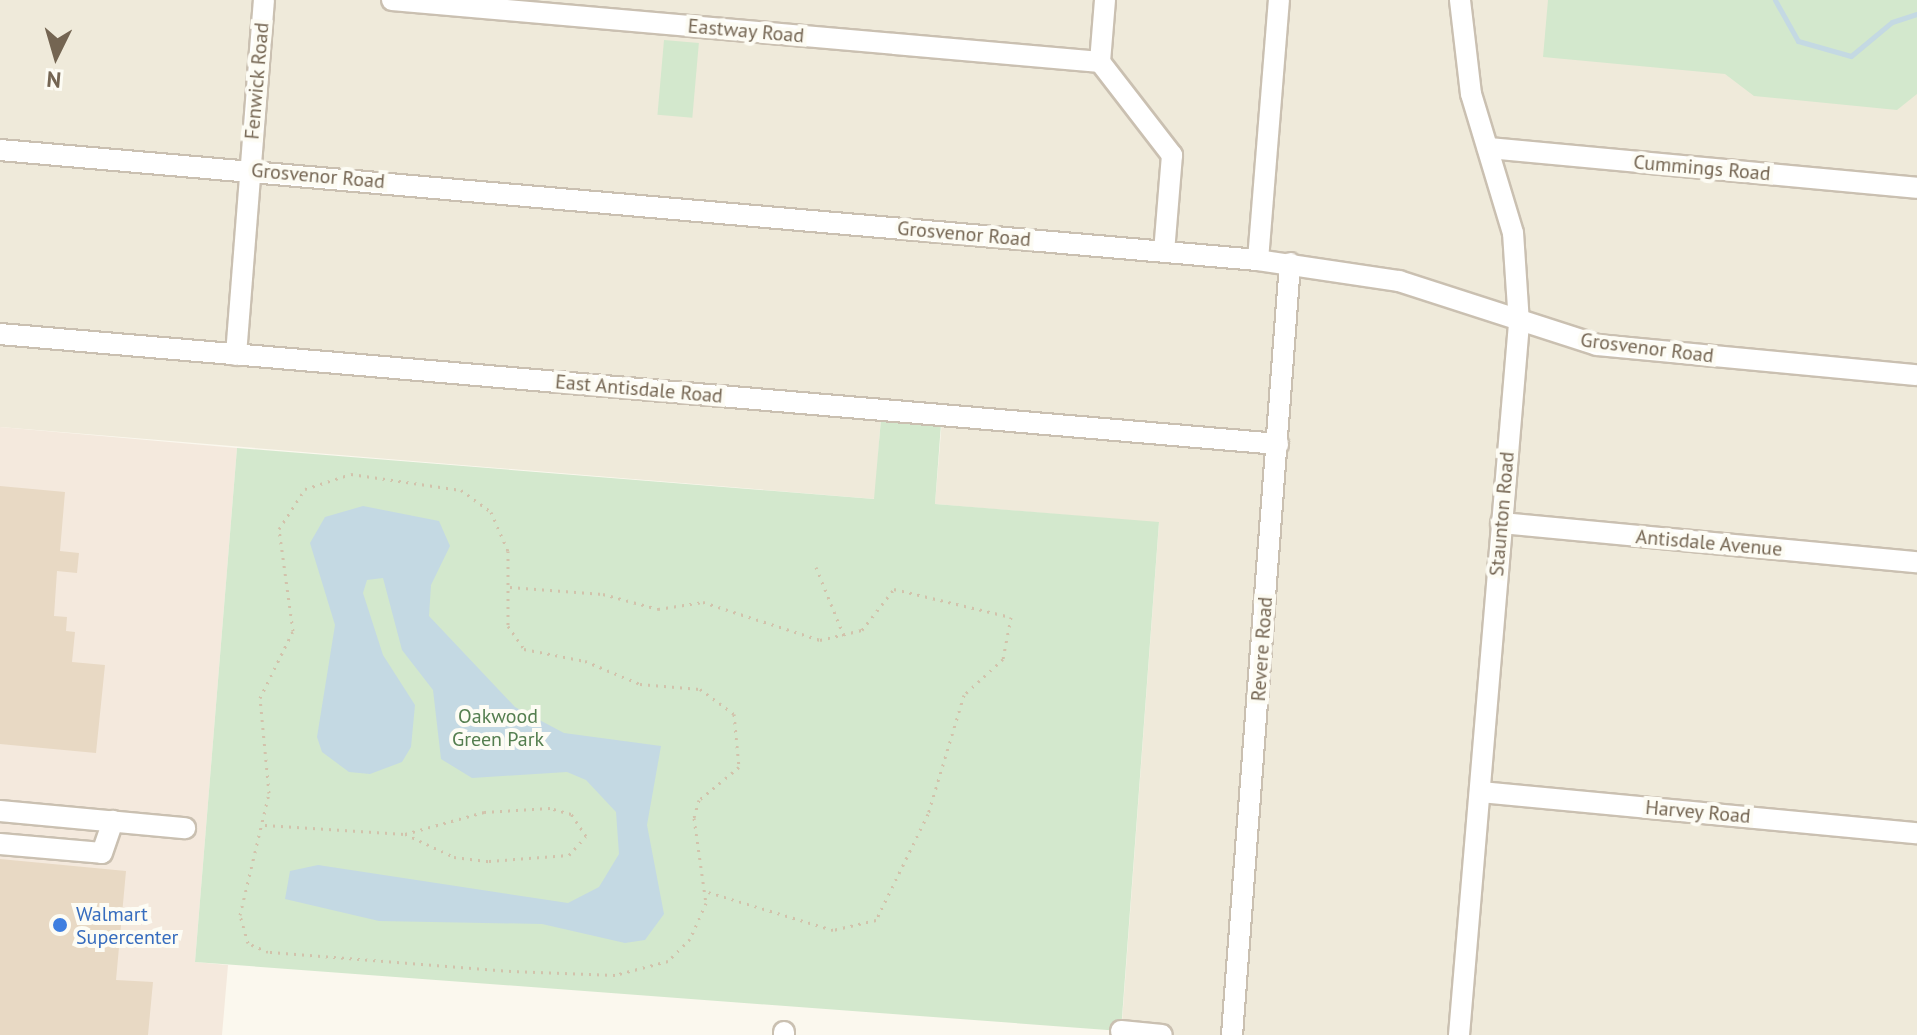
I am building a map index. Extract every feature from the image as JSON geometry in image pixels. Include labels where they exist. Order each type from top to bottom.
[{"type":"street","name":"Fenwick Road","points":[[236,355],[264,0]]},
{"type":"street","name":"Eastway Road","points":[[392,0],[1100,62]]},
{"type":"street","points":[[1105,0],[1100,62],[1172,155],[1164,252]]},
{"type":"street","points":[[1258,260],[1279,0]]},
{"type":"street","name":"Staunton Road","points":[[1459,1035],[1519,323],[1513,233],[1462,47],[1460,0]]},
{"type":"street","name":"Cummings Road","points":[[1488,148],[1917,188]]},
{"type":"street","name":"Grosvenor Road","points":[[0,150],[1290,263],[1399,281],[1519,323],[1597,345],[1917,375]]},
{"type":"street","name":"Revere Road","points":[[1232,1035],[1290,263]]},
{"type":"street","name":"East Antisdale Road","points":[[0,334],[1278,444]]},
{"type":"street","name":"Antisdale Avenue","points":[[1501,523],[1917,562]]},
{"type":"street","name":"Harvey Road","points":[[1480,792],[1917,833]]},
{"type":"street","points":[[45,815],[185,828]]},
{"type":"street","points":[[42,848],[45,815]]},
{"type":"street","points":[[42,848],[45,815]]},
{"type":"street","points":[[42,848],[45,815]]},
{"type":"street","points":[[42,848],[108,851],[113,821]]},
{"type":"street","points":[[1121,1031],[1162,1035]]},
{"type":"path","points":[[351,474],[461,490],[499,524],[509,587],[508,626],[524,649],[585,661],[640,684],[700,689],[734,714],[742,758],[727,781],[699,800],[694,818],[708,892],[698,926],[677,956],[627,974],[268,952],[248,943],[240,915],[265,825],[260,698],[293,631],[278,534],[305,489],[351,474]]},
{"type":"path","points":[[816,567],[844,636]]},
{"type":"path","points":[[509,587],[603,594],[658,609],[703,602],[802,637],[844,636],[868,626],[894,589],[1004,612],[1012,621],[1003,659],[964,695],[928,814],[876,920],[833,930],[708,892]]},
{"type":"path","points":[[265,825],[405,834],[484,812],[550,808],[571,814],[586,836],[569,855],[489,861],[454,857],[405,834]]},
{"type":"shaded area","points":[[0,0],[1917,0],[1917,1035],[1121,1035],[1159,523],[935,504],[943,408],[882,402],[875,499],[0,427]]},
{"type":"shaded area","points":[[0,427],[237,448],[195,962],[228,965],[222,1035],[0,1035]]},
{"type":"green space","points":[[1548,0],[1917,0],[1917,94],[1897,110],[1754,96],[1725,74],[1543,57]]},
{"type":"green space","points":[[664,40],[699,43],[692,118],[657,115]]},
{"type":"green space","name":"Oakwood Green Park","points":[[881,419],[941,424],[935,504],[1159,522],[1121,1031],[195,962],[237,448],[874,499]]},
{"type":"water","points":[[363,506],[439,521],[450,546],[431,585],[429,616],[515,707],[564,733],[661,746],[647,825],[664,914],[645,940],[625,943],[542,924],[379,921],[285,899],[290,871],[318,865],[568,903],[599,887],[619,854],[616,812],[586,780],[567,772],[472,778],[441,759],[433,690],[402,650],[383,578],[367,580],[363,593],[383,655],[415,705],[411,747],[402,762],[370,774],[349,772],[322,752],[317,737],[335,625],[310,543],[325,517]]},
{"type":"building","points":[[0,486],[65,492],[60,551],[79,553],[77,573],[57,571],[54,616],[67,617],[66,631],[75,632],[72,662],[105,665],[96,753],[0,744]]},
{"type":"building","name":"Walmart Supercenter","points":[[0,859],[126,871],[116,980],[153,982],[148,1035],[0,1035]]},
{"type":"waterway","points":[[1775,0],[1798,41],[1851,56],[1892,22],[1917,14]]},
{"type":"place","name":"Walmart Supercenter","points":[[60,925]]}]
